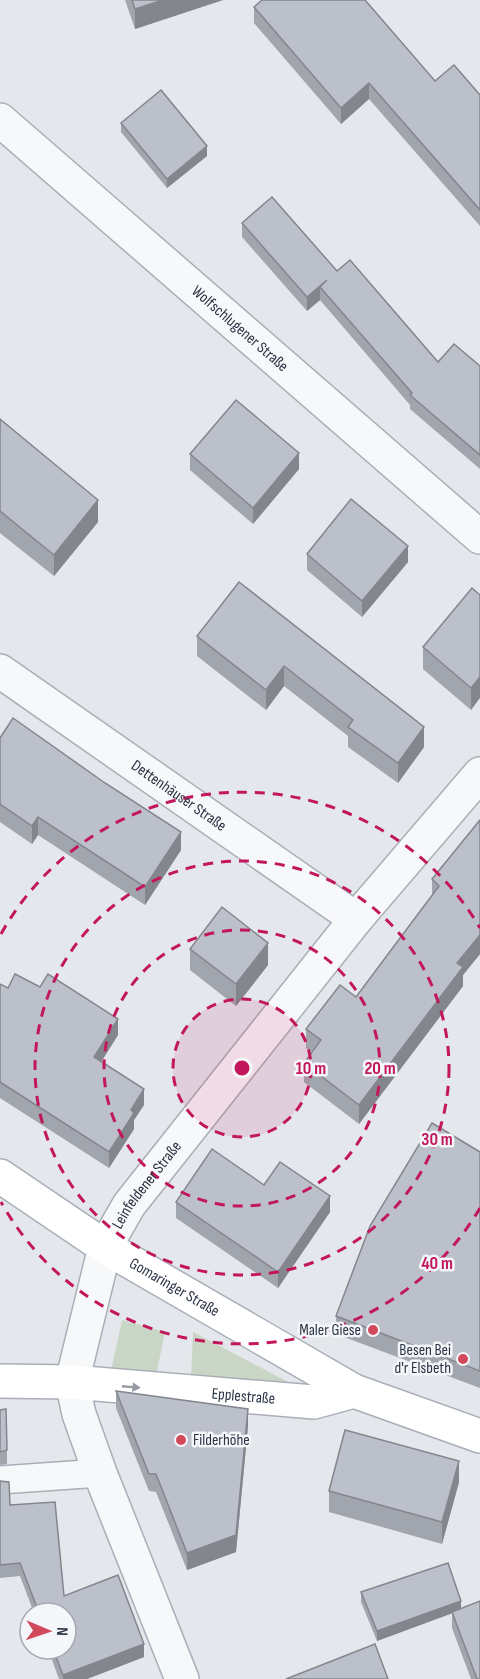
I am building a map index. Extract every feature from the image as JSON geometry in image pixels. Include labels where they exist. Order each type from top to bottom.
[{"type":"street","name":"Wolfschlugener Straße","points":[[0,120],[480,537]]},
{"type":"street","name":"Dettenhäuser Straße","points":[[0,671],[356,919]]},
{"type":"street","name":"Leinfeldener Straße","points":[[182,1679],[100,1473],[79,1414],[72,1382],[105,1247],[129,1205],[356,919],[480,774]]},
{"type":"street","name":"Gomaringer Straße","points":[[0,1176],[105,1247],[354,1391]]},
{"type":"street","name":"Epplestraße","points":[[0,1381],[72,1382],[314,1402],[354,1391]]},
{"type":"street","points":[[354,1391],[480,1436]]},
{"type":"lane","points":[[0,1480],[100,1473]]},
{"type":"green space","points":[[122,1320],[165,1332],[156,1376],[111,1371]]},
{"type":"green space","points":[[193,1332],[294,1385],[191,1379]]},
{"type":"building","points":[[132,0],[163,0],[135,9]]},
{"type":"building","points":[[262,0],[365,0],[435,81],[454,65],[480,95],[480,210],[369,83],[341,108],[254,7]]},
{"type":"building","points":[[161,90],[207,146],[167,179],[121,123]]},
{"type":"building","points":[[272,197],[337,271],[350,260],[438,362],[454,344],[480,366],[480,455],[410,395],[412,393],[320,287],[327,280],[307,297],[242,223]]},
{"type":"building","points":[[236,400],[299,453],[253,508],[190,454]]},
{"type":"building","points":[[0,419],[98,500],[54,555],[0,511]]},
{"type":"building","points":[[351,499],[408,546],[362,601],[307,554]]},
{"type":"building","points":[[239,582],[424,727],[398,763],[348,727],[353,720],[284,666],[266,690],[197,636]]},
{"type":"building","points":[[472,588],[480,595],[480,677],[471,688],[423,647]]},
{"type":"building","points":[[13,718],[105,783],[181,832],[145,887],[38,817],[32,826],[0,804],[0,738]]},
{"type":"building","points":[[480,820],[480,935],[457,963],[463,967],[359,1105],[304,1063],[321,1040],[306,1029],[340,985],[356,997],[439,886],[432,879]]},
{"type":"building","points":[[222,907],[268,943],[236,984],[190,949]]},
{"type":"building","points":[[15,974],[40,987],[48,974],[118,1019],[94,1057],[144,1089],[131,1110],[134,1113],[109,1152],[0,1082],[0,984],[8,988]]},
{"type":"building","points":[[432,1123],[480,1152],[480,1371],[336,1316],[370,1226]]},
{"type":"building","points":[[212,1149],[264,1185],[280,1162],[330,1196],[278,1272],[176,1202]]},
{"type":"building","points":[[116,1391],[248,1409],[236,1535],[187,1553],[156,1474],[149,1474]]},
{"type":"building","points":[[6,1409],[7,1450],[0,1452],[0,1410]]},
{"type":"building","points":[[345,1430],[459,1461],[442,1522],[329,1491]]},
{"type":"building","points":[[0,1481],[9,1482],[10,1505],[55,1502],[64,1596],[118,1575],[144,1644],[63,1675],[58,1661],[78,1661],[78,1601],[34,1601],[20,1563],[0,1565]]},
{"type":"building","points":[[448,1563],[461,1601],[377,1631],[361,1592]]},
{"type":"building","points":[[480,1601],[480,1679],[477,1679],[452,1612]]},
{"type":"building","points":[[375,1644],[388,1679],[286,1679]]},
{"type":"place","name":"Maler Giese","points":[[373,1330]]},
{"type":"place","name":"Besen Bei d'r Elsbeth","points":[[463,1359]]},
{"type":"place","name":"Filderhöhe","points":[[181,1440]]}]
